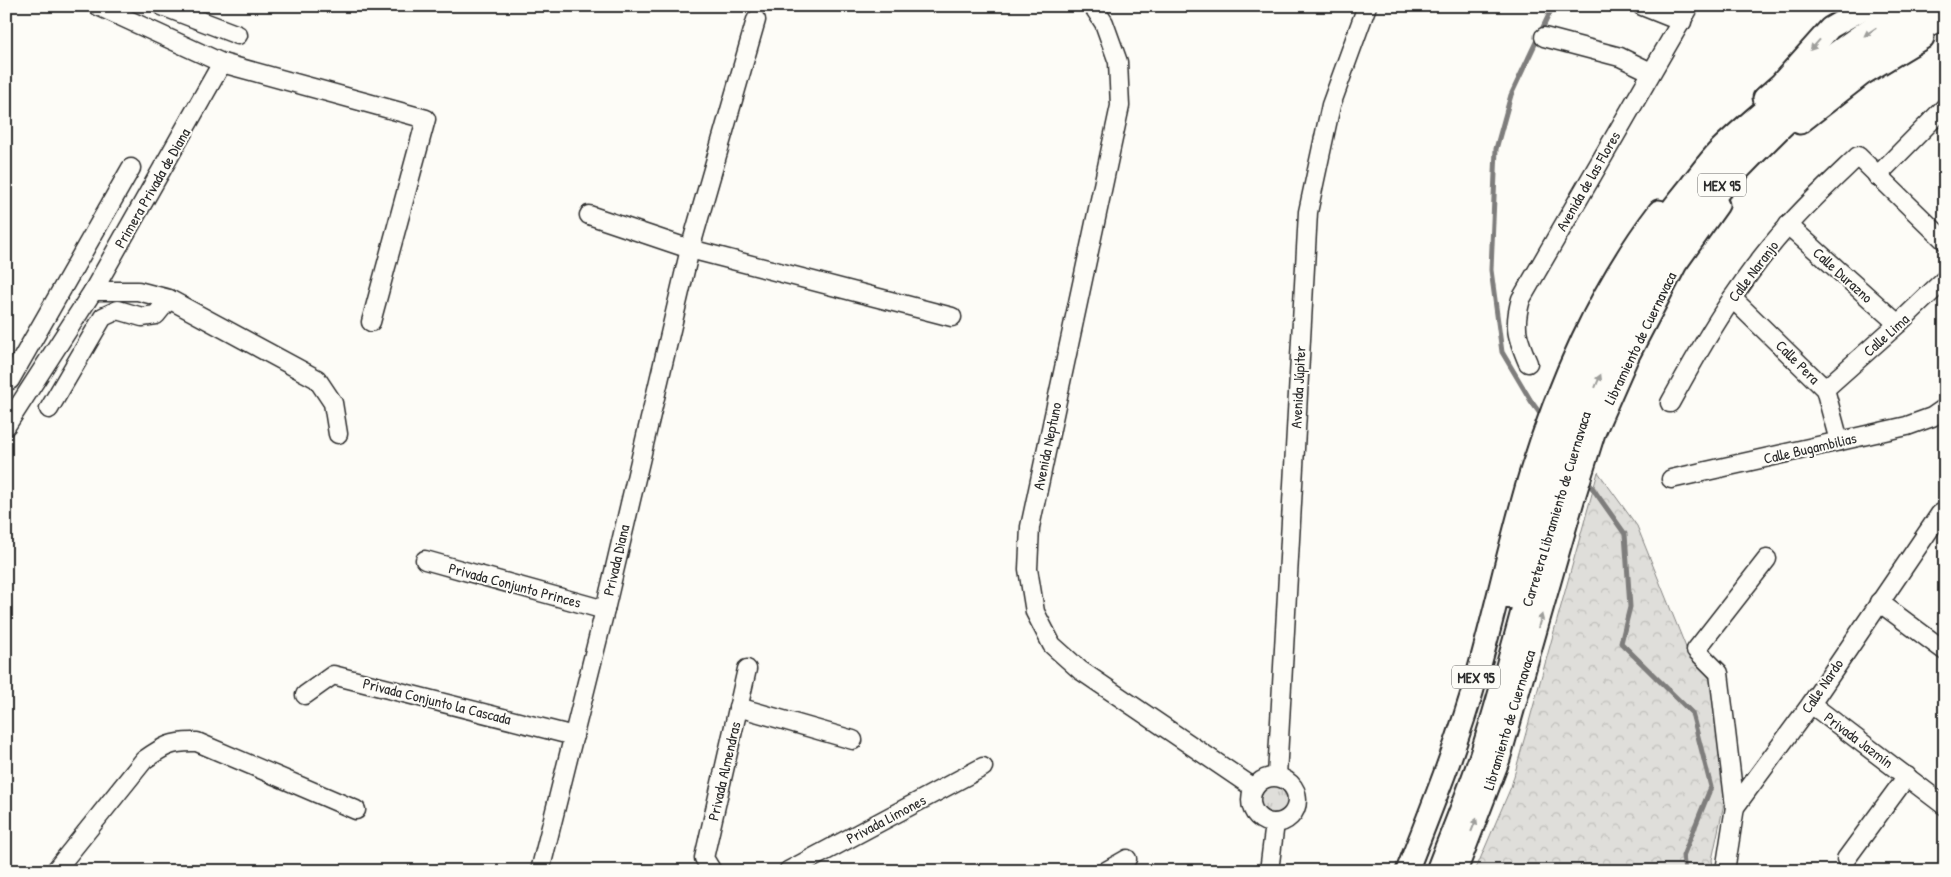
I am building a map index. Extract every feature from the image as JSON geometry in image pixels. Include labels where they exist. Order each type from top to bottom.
[{"type":"highway","name":"Carretera Libramiento de Cuernavaca","points":[[1420,871],[1468,750],[1596,342],[1649,243],[1679,202],[1721,151],[1790,91],[1840,51],[1911,6]]},
{"type":"highway","name":"Carretera Libramiento de Cuernavaca","points":[[1572,422],[1634,305],[1664,256],[1705,204],[1799,108],[1854,64],[1945,15]]},
{"type":"highway","name":"Carretera Libramiento de Cuernavaca","points":[[1439,871],[1463,812],[1483,754],[1551,487]]},
{"type":"main road","name":"MEX 95","points":[[1572,422],[1607,290],[1639,237],[1725,130],[1781,83],[1830,28],[1868,6]]},
{"type":"main road","name":"Libramiento de Cuernavaca","points":[[1572,422],[1627,358],[1676,264],[1713,211],[1757,164],[1808,116],[1863,74],[1919,40],[1945,28]]},
{"type":"main road","name":"MEX 95","points":[[1407,871],[1456,744],[1478,672],[1551,487]]},
{"type":"main road","name":"Libramiento de Cuernavaca","points":[[1456,871],[1500,759],[1551,487]]},
{"type":"street","points":[[98,6],[222,63],[426,119],[371,322]]},
{"type":"street","points":[[162,6],[238,35]]},
{"type":"street","name":"Avenida Neptuno","points":[[1092,6],[1104,23],[1118,62],[1120,106],[1030,527],[1028,569],[1035,612],[1052,645],[1080,670],[1254,788]]},
{"type":"street","name":"Avenida Júpiter","points":[[1277,776],[1308,212],[1331,105],[1367,6]]},
{"type":"street","points":[[1642,6],[1682,22]]},
{"type":"street","name":"Avenida de las Flores","points":[[1528,363],[1517,336],[1516,314],[1521,299],[1690,6]]},
{"type":"street","name":"Privada Diana","points":[[540,871],[605,610],[690,249],[756,20]]},
{"type":"street","points":[[1544,37],[1620,57],[1651,72]]},
{"type":"street","name":"Primera Privada de Diana","points":[[7,422],[93,291],[222,63]]},
{"type":"street","points":[[1945,108],[1877,176],[1945,241]]},
{"type":"street","name":"Calle Naranjo","points":[[1670,403],[1700,348],[1732,298],[1788,226],[1858,156],[1877,176]]},
{"type":"street","points":[[6,381],[10,380],[131,168]]},
{"type":"street","points":[[589,215],[690,249],[952,317]]},
{"type":"street","name":"Calle Durazno","points":[[1788,226],[1898,324]]},
{"type":"street","name":"Calle Lima","points":[[1825,389],[1945,279]]},
{"type":"street","points":[[93,291],[138,291],[170,299],[317,379],[333,404],[338,434]]},
{"type":"street","name":"Calle Pera","points":[[1732,298],[1825,389],[1839,441]]},
{"type":"street","points":[[49,409],[103,317],[118,310],[142,317],[156,316],[170,299]]},
{"type":"street","name":"Calle Bugambilias","points":[[1671,479],[1907,426],[1932,417],[1945,408]]},
{"type":"street","name":"Calle Nardo","points":[[1725,871],[1734,807],[1811,704],[1940,514],[1945,511]]},
{"type":"street","points":[[1734,807],[1719,673],[1696,650],[1767,559]]},
{"type":"street","name":"Privada Conjunto Princes","points":[[425,560],[605,610]]},
{"type":"street","points":[[1879,602],[1945,651]]},
{"type":"street","name":"Privada Almendras","points":[[712,871],[704,858],[747,669]]},
{"type":"street","name":"Privada Conjunto la Cascada","points":[[305,695],[333,675],[574,736]]},
{"type":"street","name":"Privada Jazmín","points":[[1811,704],[1945,806]]},
{"type":"street","points":[[738,708],[853,740]]},
{"type":"street","points":[[55,871],[144,760],[163,746],[180,741],[196,742],[356,810]]},
{"type":"street","name":"Privada Limones","points":[[788,871],[983,768]]},
{"type":"street","points":[[1277,776],[1285,779],[1292,785],[1298,801],[1296,810],[1291,817],[1283,822],[1275,823],[1259,818],[1251,804],[1254,788],[1260,781],[1268,777],[1277,776]]},
{"type":"street","name":"Privada Jazmín","points":[[1846,859],[1907,776]]},
{"type":"street","points":[[1269,871],[1275,823]]},
{"type":"street","points":[[1106,871],[1127,859]]},
{"type":"green space","points":[[1598,472],[1637,526],[1687,650],[1711,680],[1729,780],[1712,860],[1714,871],[1475,871],[1511,787]]},
{"type":"green space","points":[[1275,782],[1282,783],[1288,787],[1292,793],[1292,807],[1288,813],[1282,817],[1275,818],[1268,817],[1262,813],[1258,807],[1257,800],[1258,793],[1262,787],[1268,783]]},
{"type":"waterway","points":[[1544,419],[1502,352],[1491,270],[1496,149],[1511,95],[1553,6]]},
{"type":"waterway","points":[[1586,479],[1625,534],[1630,607],[1621,643],[1692,713],[1711,787],[1683,856],[1685,871]]}]
